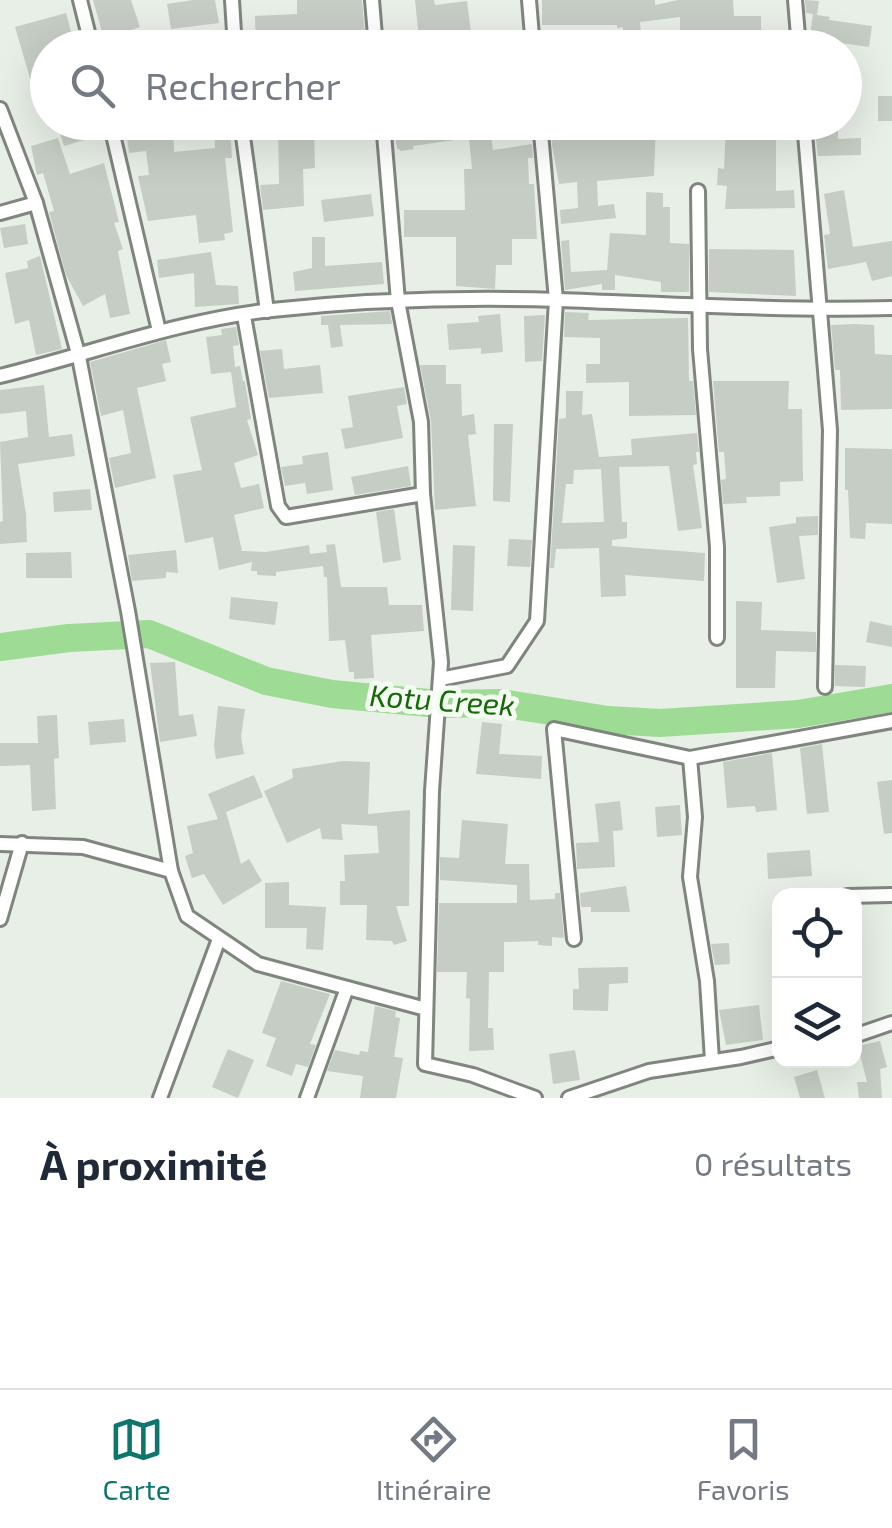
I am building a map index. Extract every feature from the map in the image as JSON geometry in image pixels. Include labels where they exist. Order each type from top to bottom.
[{"type":"street","points":[[80,0],[88,30]]},
{"type":"street","points":[[232,0],[234,30]]},
{"type":"street","points":[[372,0],[374,30]]},
{"type":"street","points":[[529,0],[532,30]]},
{"type":"street","points":[[795,0],[798,30]]},
{"type":"street","points":[[0,109],[36,203],[79,357],[128,611],[171,870],[187,916],[258,964],[426,1009]]},
{"type":"street","points":[[114,140],[159,331]]},
{"type":"street","points":[[243,140],[267,310]]},
{"type":"street","points":[[384,140],[398,301],[420,422],[441,662],[432,790],[425,1064],[473,1075],[536,1098]]},
{"type":"street","points":[[440,680],[506,666],[537,621],[556,300],[542,140]]},
{"type":"street","points":[[805,140],[830,430],[824,687]]},
{"type":"street","points":[[698,192],[700,349],[718,547],[717,638]]},
{"type":"street","points":[[0,213],[36,203]]},
{"type":"street","points":[[0,376],[79,357],[159,331],[267,310],[398,301],[556,300],[818,310],[892,308]]},
{"type":"street","points":[[244,316],[278,506],[286,517],[424,494]]},
{"type":"street","points":[[574,940],[554,728],[690,758],[892,721]]},
{"type":"street","points":[[690,758],[694,817],[690,876],[707,981],[712,1060]]},
{"type":"street","points":[[0,844],[83,847],[171,870]]},
{"type":"street","points":[[0,918],[22,844]]},
{"type":"street","points":[[862,896],[892,895]]},
{"type":"street","points":[[160,1098],[219,939]]},
{"type":"street","points":[[307,1098],[347,988]]},
{"type":"street","points":[[862,1033],[892,1023]]},
{"type":"street","points":[[569,1098],[649,1070],[772,1049]]},
{"type":"building","points":[[93,0],[131,0],[140,27],[101,30]]},
{"type":"building","points":[[215,0],[219,23],[171,29],[167,4]]},
{"type":"building","points":[[297,0],[362,0],[364,30],[255,30],[255,16],[297,14]]},
{"type":"building","points":[[415,0],[434,0],[435,5],[467,1],[471,30],[418,30]]},
{"type":"building","points":[[542,0],[655,0],[655,5],[678,0],[733,0],[734,16],[761,16],[761,30],[680,30],[680,17],[640,22],[641,30],[623,30],[617,25],[542,25]]},
{"type":"building","points":[[805,0],[819,1],[817,15],[872,26],[869,47],[862,46],[862,30],[811,30],[813,14],[806,13]]},
{"type":"building","points":[[66,13],[70,30],[30,30],[30,78],[15,27]]},
{"type":"building","points":[[878,96],[892,96],[892,121],[878,121]]},
{"type":"building","points":[[59,140],[70,174],[104,163],[119,222],[114,223],[123,249],[118,251],[130,314],[110,318],[105,294],[83,306],[66,275],[49,212],[54,211],[43,173],[37,175],[31,146]]},
{"type":"building","points":[[62,140],[84,140],[64,146]]},
{"type":"building","points":[[127,140],[174,140],[174,152],[215,148],[215,140],[231,140],[232,158],[225,158],[233,232],[224,234],[225,240],[199,243],[196,215],[148,221],[138,176],[149,175],[146,151],[129,153]]},
{"type":"building","points":[[278,140],[314,140],[315,168],[303,169],[304,206],[263,210],[260,185],[279,184]]},
{"type":"building","points":[[396,140],[455,140],[401,151]]},
{"type":"building","points":[[469,140],[492,140],[493,150],[532,144],[529,184],[534,184],[537,239],[512,239],[512,265],[496,265],[495,289],[456,286],[456,237],[404,237],[404,210],[465,210],[464,169],[472,169]]},
{"type":"building","points":[[552,140],[655,140],[654,176],[597,181],[598,206],[614,204],[616,218],[561,224],[560,210],[578,208],[577,182],[559,184]]},
{"type":"building","points":[[725,140],[776,140],[776,191],[794,190],[795,208],[725,209],[727,186],[717,185],[718,168],[724,169]]},
{"type":"building","points":[[816,140],[861,140],[861,155],[818,156]]},
{"type":"building","points":[[844,190],[853,247],[892,241],[892,276],[872,281],[866,262],[828,269],[824,235],[830,234],[824,194]]},
{"type":"building","points":[[646,192],[663,193],[663,207],[670,207],[670,243],[689,244],[689,292],[661,292],[661,282],[615,275],[615,290],[602,290],[602,284],[565,290],[561,241],[569,240],[571,272],[607,270],[610,233],[646,235]]},
{"type":"building","points":[[371,194],[374,216],[324,222],[321,200]]},
{"type":"building","points":[[25,224],[28,244],[4,248],[0,228]]},
{"type":"building","points":[[312,237],[325,237],[325,266],[382,262],[384,284],[295,291],[293,272],[312,268]]},
{"type":"building","points":[[709,249],[794,250],[796,296],[709,292]]},
{"type":"building","points":[[211,252],[216,285],[238,286],[239,304],[195,307],[194,273],[159,278],[157,260]]},
{"type":"building","points":[[40,256],[62,349],[36,355],[29,320],[15,324],[5,273],[28,268],[27,261]]},
{"type":"building","points":[[390,311],[392,324],[340,325],[343,346],[331,348],[328,325],[321,325],[321,316]]},
{"type":"building","points":[[565,312],[589,313],[588,320],[688,318],[689,381],[693,381],[696,415],[629,416],[629,382],[586,383],[586,364],[600,364],[600,338],[564,337]]},
{"type":"building","points":[[500,314],[503,352],[481,354],[481,348],[449,350],[447,324],[479,322],[478,316]]},
{"type":"building","points":[[545,315],[542,361],[525,362],[524,316]]},
{"type":"building","points":[[831,325],[874,325],[875,354],[892,355],[892,409],[841,410],[840,370],[835,370]]},
{"type":"building","points":[[236,327],[239,345],[233,346],[235,367],[240,366],[245,381],[251,419],[247,420],[258,455],[234,463],[241,488],[259,484],[264,508],[234,515],[242,551],[266,552],[309,545],[310,554],[327,552],[326,545],[335,544],[341,587],[387,587],[389,605],[422,605],[424,631],[371,635],[374,678],[354,679],[354,672],[349,672],[345,640],[329,641],[327,577],[323,566],[276,572],[276,576],[257,575],[257,571],[251,571],[252,562],[219,570],[213,537],[185,543],[173,475],[202,470],[190,417],[236,407],[231,372],[211,374],[206,337],[222,335],[221,329]]},
{"type":"building","points":[[166,340],[171,362],[162,364],[166,381],[137,388],[156,478],[115,488],[109,458],[131,453],[123,410],[101,416],[90,362]]},
{"type":"building","points":[[282,349],[284,369],[320,365],[323,393],[269,398],[260,351]]},
{"type":"building","points":[[420,365],[446,365],[446,384],[461,384],[462,416],[474,414],[476,434],[468,435],[476,506],[435,510],[431,421]]},
{"type":"building","points":[[713,381],[789,381],[788,409],[802,409],[803,481],[780,482],[780,496],[746,497],[747,503],[723,504],[724,452],[719,452]]},
{"type":"building","points":[[44,385],[49,437],[72,434],[75,456],[18,464],[27,542],[0,544],[0,442],[28,437],[26,411],[0,414],[0,390]]},
{"type":"building","points":[[404,387],[407,404],[397,406],[403,438],[345,449],[341,429],[353,427],[348,396]]},
{"type":"building","points":[[566,391],[583,391],[582,415],[592,414],[599,457],[632,455],[631,439],[697,433],[699,452],[697,464],[693,465],[702,528],[678,531],[669,466],[619,467],[622,522],[627,522],[627,538],[612,540],[612,546],[705,553],[704,581],[625,575],[626,596],[601,597],[599,548],[556,549],[554,568],[550,568],[559,419],[566,418]],"holes":[[[601,469],[604,522],[562,523],[566,484],[573,484],[574,470]]]},
{"type":"building","points":[[494,424],[513,424],[510,502],[493,501]]},
{"type":"building","points":[[845,448],[892,449],[892,524],[866,523],[865,539],[850,538]]},
{"type":"building","points":[[328,452],[333,490],[307,494],[305,483],[285,486],[281,467],[303,464],[302,456]]},
{"type":"building","points":[[408,466],[411,486],[355,495],[351,477]]},
{"type":"building","points":[[90,489],[92,510],[54,512],[53,492]]},
{"type":"building","points":[[394,509],[401,560],[383,563],[376,512]]},
{"type":"building","points":[[818,516],[818,535],[799,536],[805,579],[777,583],[769,527],[796,523],[796,517]]},
{"type":"building","points":[[509,539],[532,540],[530,567],[507,566]]},
{"type":"building","points":[[453,545],[475,546],[473,611],[451,610]]},
{"type":"building","points":[[176,550],[178,573],[166,572],[166,578],[132,581],[128,555]]},
{"type":"building","points":[[71,552],[72,578],[26,578],[26,553]]},
{"type":"building","points":[[231,597],[278,602],[275,625],[229,619]]},
{"type":"building","points":[[736,601],[762,602],[761,630],[816,632],[816,652],[776,651],[775,688],[736,688]]},
{"type":"building","points":[[870,621],[892,626],[892,647],[866,642]]},
{"type":"building","points":[[175,662],[179,716],[193,714],[197,736],[160,742],[150,663]]},
{"type":"building","points":[[835,665],[866,666],[865,687],[835,686]]},
{"type":"building","points":[[218,706],[245,709],[241,737],[244,754],[216,759]]},
{"type":"building","points":[[57,715],[56,809],[32,811],[30,765],[0,766],[0,743],[38,743],[37,716]]},
{"type":"building","points":[[124,719],[126,742],[90,745],[88,722]]},
{"type":"building","points":[[482,722],[502,724],[499,754],[542,756],[541,779],[476,774]]},
{"type":"building","points":[[822,744],[829,812],[807,814],[800,748]]},
{"type":"building","points":[[772,753],[777,810],[756,812],[755,806],[727,808],[723,762]]},
{"type":"building","points":[[343,761],[370,762],[368,814],[410,810],[409,906],[396,906],[407,941],[394,945],[392,941],[366,940],[367,905],[340,905],[340,881],[345,881],[344,855],[379,853],[377,826],[341,824],[343,840],[322,839],[320,828],[287,843],[264,791],[293,778],[292,769]]},
{"type":"building","points":[[254,775],[263,797],[226,812],[241,864],[249,859],[262,881],[223,905],[204,874],[192,878],[185,856],[193,853],[187,826],[218,819],[208,794]]},
{"type":"building","points":[[892,780],[892,833],[884,834],[877,782]]},
{"type":"building","points":[[620,801],[623,830],[613,831],[615,867],[577,869],[576,843],[599,842],[595,804]]},
{"type":"building","points":[[680,805],[682,835],[657,837],[655,807]]},
{"type":"building","points":[[462,820],[508,824],[505,864],[529,864],[530,900],[555,899],[555,893],[560,893],[564,938],[552,937],[552,946],[538,945],[538,941],[504,942],[504,972],[489,972],[488,1028],[493,1028],[494,1050],[469,1051],[467,972],[437,972],[439,903],[517,903],[517,885],[440,880],[440,857],[459,858]]},
{"type":"building","points":[[810,850],[812,876],[768,879],[767,853]]},
{"type":"building","points":[[289,882],[289,905],[326,907],[323,950],[306,949],[307,928],[265,928],[265,883]]},
{"type":"building","points":[[626,886],[630,912],[591,912],[591,907],[581,907],[580,893]]},
{"type":"building","points":[[729,943],[730,964],[715,965],[711,944]]},
{"type":"building","points":[[628,967],[628,983],[609,984],[608,1011],[573,1010],[573,989],[579,989],[578,968]]},
{"type":"building","points":[[281,981],[330,994],[310,1044],[316,1045],[308,1067],[296,1064],[292,1076],[266,1066],[276,1038],[262,1033]]},
{"type":"building","points":[[759,1005],[763,1040],[726,1045],[719,1010]]},
{"type":"building","points":[[375,1006],[396,1011],[395,1017],[400,1018],[394,1057],[403,1058],[396,1098],[360,1098],[363,1076],[327,1071],[335,1050],[359,1055],[360,1051],[368,1052]]},
{"type":"building","points":[[880,1041],[887,1067],[880,1069],[882,1098],[859,1098],[857,1082],[867,1082],[862,1045]]},
{"type":"building","points":[[228,1049],[254,1060],[238,1098],[212,1087]]},
{"type":"building","points":[[575,1050],[580,1080],[553,1084],[549,1054]]},
{"type":"building","points":[[817,1070],[825,1098],[800,1098],[794,1077]]},
{"type":"waterway","name":"Kotu Creek","points":[[0,647],[149,634],[266,681],[332,694],[439,704],[500,703],[608,720],[660,723],[798,714],[892,698]]}]
